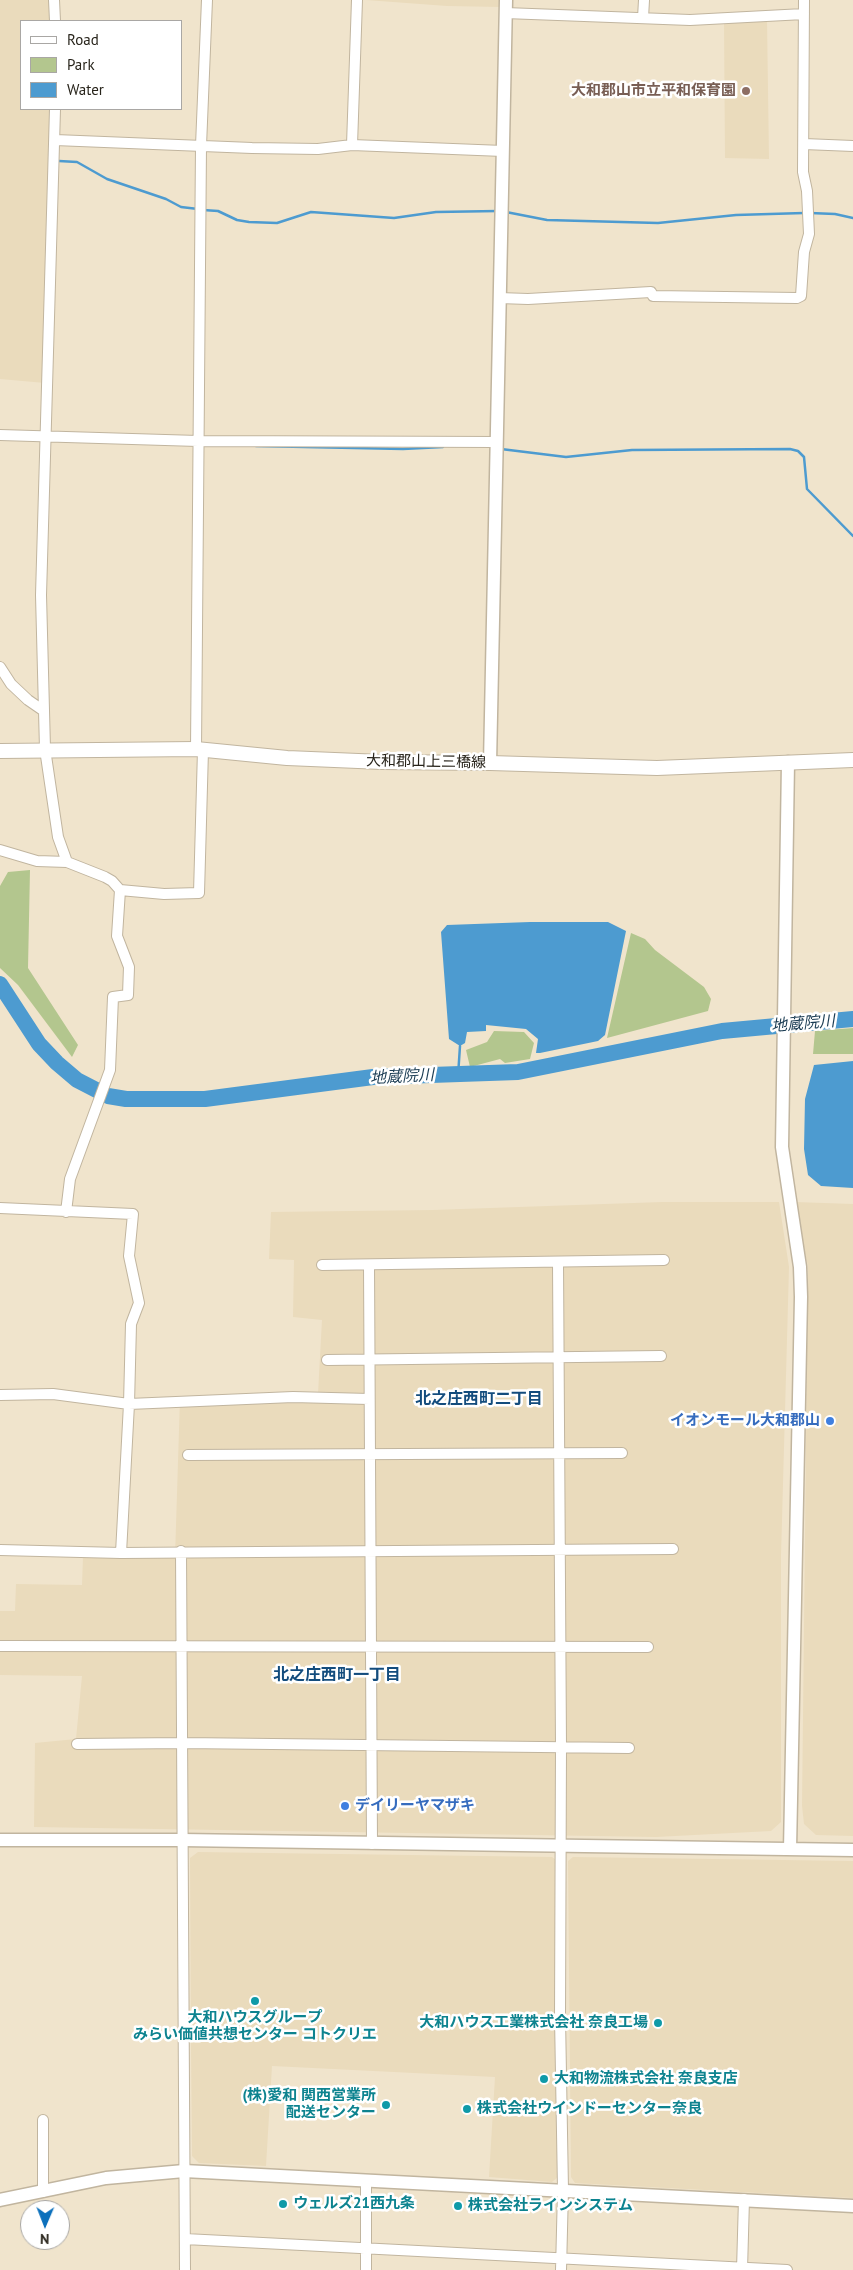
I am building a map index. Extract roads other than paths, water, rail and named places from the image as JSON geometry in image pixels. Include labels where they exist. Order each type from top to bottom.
[{"type":"main road","name":"大和郡山上三橋線","points":[[0,751],[45,749],[200,750],[287,758],[382,762],[657,768],[853,760]]},
{"type":"street","points":[[54,0],[55,20]]},
{"type":"street","points":[[0,850],[37,861],[67,862],[105,877],[120,890],[164,894],[199,893],[200,750],[197,444],[201,146],[207,0]]},
{"type":"street","points":[[352,145],[356,0]]},
{"type":"street","points":[[644,0],[644,18]]},
{"type":"street","points":[[500,298],[528,299],[651,292],[653,296],[797,298],[801,296],[804,252],[809,234],[809,212],[802,172],[804,144],[804,0]]},
{"type":"street","points":[[490,763],[506,6],[690,20],[804,14]]},
{"type":"street","points":[[55,110],[56,140],[41,595],[45,749],[58,837],[67,862]]},
{"type":"street","points":[[56,140],[318,149],[352,145],[503,151]]},
{"type":"street","points":[[804,144],[853,146]]},
{"type":"street","points":[[0,435],[197,444],[497,448]]},
{"type":"street","points":[[0,667],[11,684],[44,711]]},
{"type":"street","points":[[788,762],[782,1147],[800,1267],[790,1849]]},
{"type":"street","points":[[66,1212],[70,1180],[106,1086],[110,1070],[113,996],[128,995],[129,967],[117,936],[120,890]]},
{"type":"street","points":[[0,1208],[133,1214],[130,1256],[139,1303],[131,1324],[121,1553]]},
{"type":"street","points":[[322,1265],[664,1260]]},
{"type":"street","points":[[558,1262],[558,1549],[562,1747],[560,2017],[563,2190],[561,2270]]},
{"type":"street","points":[[369,1265],[372,1844]]},
{"type":"street","points":[[327,1360],[558,1359],[661,1356]]},
{"type":"street","points":[[0,1395],[53,1394],[129,1404],[293,1397],[370,1399]]},
{"type":"street","points":[[188,1455],[622,1453]]},
{"type":"street","points":[[0,1550],[121,1553],[181,1551],[674,1549]]},
{"type":"street","points":[[181,1551],[185,2270]]},
{"type":"street","points":[[0,1646],[648,1647]]},
{"type":"street","points":[[77,1744],[183,1743],[629,1748]]},
{"type":"street","points":[[0,1840],[182,1840],[853,1850]]},
{"type":"street","points":[[43,2120],[43,2192]]},
{"type":"street","points":[[0,2200],[106,2178],[184,2171],[853,2206]]},
{"type":"street","points":[[366,2180],[366,2270]]},
{"type":"street","points":[[742,2269],[744,2199]]},
{"type":"street","points":[[185,2239],[787,2270]]},
{"type":"water","points":[[608,922],[626,931],[605,1035],[598,1041],[536,1053],[538,1039],[526,1029],[486,1025],[486,1031],[467,1032],[465,1043],[460,1046],[449,1039],[441,932],[447,925]]},
{"type":"water","points":[[853,1061],[853,1188],[821,1186],[808,1175],[804,1149],[805,1099],[814,1065]]},
{"type":"waterway","points":[[59,161],[77,162],[107,179],[166,199],[181,207],[198,209]]},
{"type":"waterway","points":[[203,210],[218,211],[237,220],[277,223],[311,212],[394,218],[436,212],[498,211]]},
{"type":"waterway","points":[[506,212],[547,220],[658,223],[736,215],[804,213]]},
{"type":"waterway","points":[[810,213],[835,214],[853,218]]},
{"type":"waterway","points":[[256,446],[403,449],[443,447]]},
{"type":"waterway","points":[[501,449],[566,457],[632,450],[790,449],[798,451],[804,457],[807,489],[853,536]]},
{"type":"waterway","name":"地蔵院川","points":[[0,984],[39,1044],[57,1063],[77,1080],[108,1096],[126,1099],[205,1099],[373,1077],[518,1072],[722,1031],[853,1019]]},
{"type":"waterway","points":[[458,1076],[460,1046]]},
{"type":"place","name":"大和郡山市立平和保育園","points":[[746,91]]},
{"type":"place","name":"イオンモール大和郡山","points":[[830,1421]]},
{"type":"place","name":"デイリーヤマザキ","points":[[345,1806]]},
{"type":"place","name":"大和ハウスグループ みらい価値共想センター コトクリエ","points":[[255,2001]]},
{"type":"place","name":"大和ハウス工業株式会社 奈良工場","points":[[658,2023]]},
{"type":"place","name":"大和物流株式会社 奈良支店","points":[[544,2079]]},
{"type":"place","name":"(株)愛和 関西営業所 配送センター","points":[[386,2105]]},
{"type":"place","name":"株式会社ウインドーセンター奈良","points":[[467,2109]]},
{"type":"place","name":"ウェルズ21西九条","points":[[283,2204]]},
{"type":"place","name":"株式会社ラインシステム","points":[[458,2206]]},
{"type":"district","name":"北之庄西町二丁目","points":[[479,1399]]},
{"type":"district","name":"北之庄西町一丁目","points":[[337,1675]]}]
